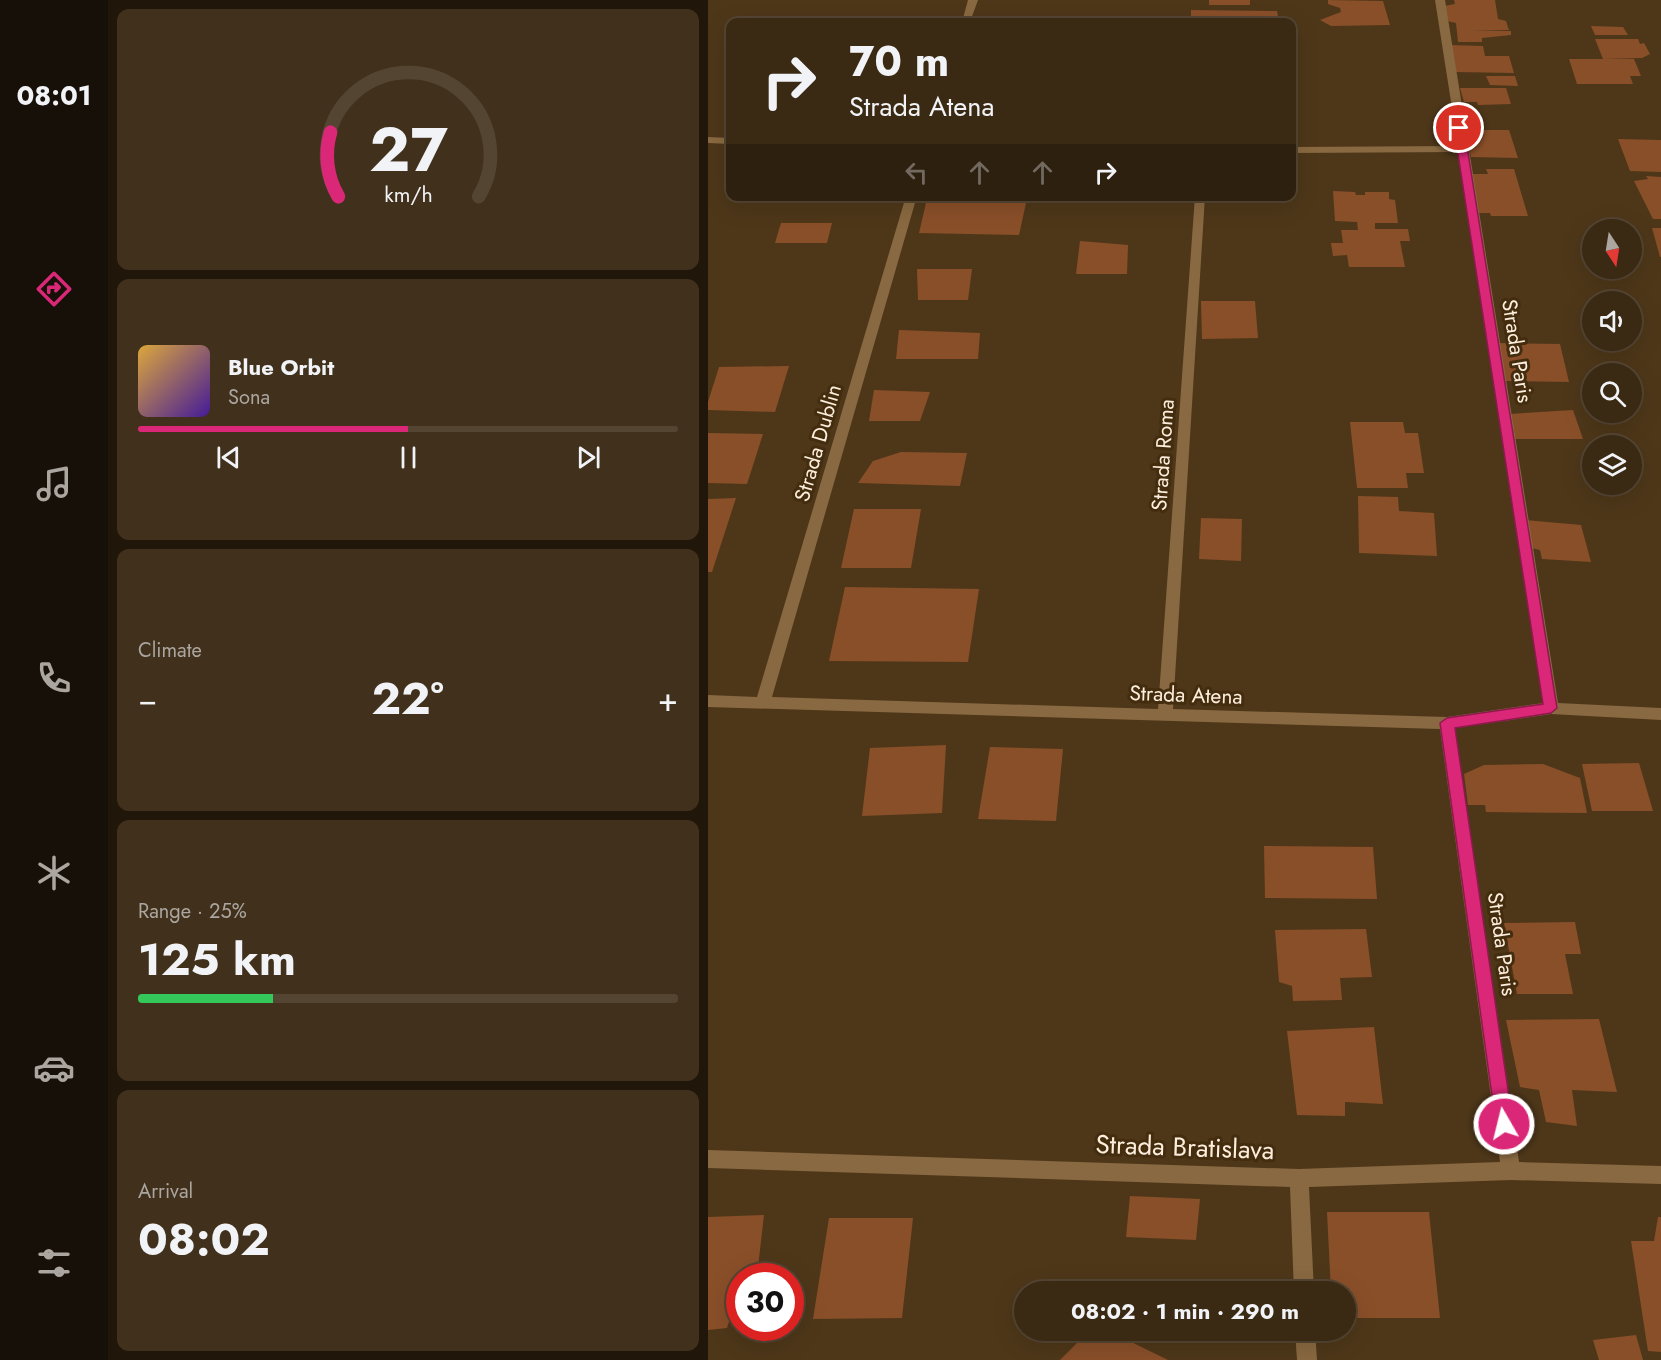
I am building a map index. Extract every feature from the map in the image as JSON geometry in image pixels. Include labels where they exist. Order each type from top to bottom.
[{"type":"street","points":[[967,18],[973,0]]},
{"type":"street","name":"Strada Paris","points":[[1440,0],[1551,708]]},
{"type":"street","points":[[708,140],[726,141]]},
{"type":"street","points":[[1296,150],[1462,149]]},
{"type":"street","name":"Strada Dublin","points":[[762,701],[911,201]]},
{"type":"street","name":"Strada Roma","points":[[1165,715],[1200,201]]},
{"type":"street","name":"Strada Atena","points":[[708,701],[1447,723],[1551,708],[1661,714]]},
{"type":"street","name":"Strada Paris","points":[[1447,723],[1511,1171]]},
{"type":"street","name":"Strada Bratislava","points":[[708,1159],[1299,1178],[1511,1171],[1661,1175]]},
{"type":"street","points":[[1299,1178],[1304,1281]]},
{"type":"street","points":[[1305,1341],[1306,1360]]},
{"type":"building","points":[[1209,0],[1250,0],[1250,5],[1209,5]]},
{"type":"building","points":[[1328,0],[1383,1],[1390,25],[1331,26],[1320,20],[1341,12],[1340,8],[1328,4]]},
{"type":"building","points":[[1454,0],[1495,0],[1498,19],[1506,21],[1509,30],[1472,31],[1511,31],[1511,35],[1482,38],[1482,42],[1458,42],[1456,23],[1447,21],[1444,6],[1455,4]]},
{"type":"building","points":[[1191,10],[1277,11],[1278,18],[1191,18]]},
{"type":"building","points":[[1591,26],[1623,27],[1628,35],[1595,35]]},
{"type":"building","points":[[1595,39],[1638,39],[1640,44],[1644,43],[1650,54],[1642,58],[1603,59]]},
{"type":"building","points":[[1448,45],[1483,46],[1485,56],[1509,56],[1514,73],[1455,72]]},
{"type":"building","points":[[1569,59],[1634,59],[1641,76],[1630,76],[1633,84],[1577,84]]},
{"type":"building","points":[[1486,76],[1515,76],[1518,86],[1490,85]]},
{"type":"building","points":[[1460,88],[1506,88],[1511,104],[1478,105],[1477,102],[1464,102]]},
{"type":"building","points":[[1465,130],[1509,130],[1518,158],[1471,157]]},
{"type":"building","points":[[1618,139],[1661,140],[1661,172],[1630,171]]},
{"type":"building","points":[[1486,169],[1514,169],[1528,216],[1491,216],[1490,213],[1479,213],[1469,174],[1488,174]]},
{"type":"building","points":[[1646,176],[1661,177],[1661,219],[1653,219],[1634,181],[1648,179]]},
{"type":"building","points":[[1333,191],[1355,192],[1356,195],[1365,195],[1365,192],[1389,192],[1389,199],[1395,200],[1398,223],[1375,223],[1375,229],[1408,229],[1410,241],[1400,241],[1405,267],[1349,267],[1347,255],[1333,256],[1331,243],[1343,243],[1341,230],[1358,230],[1357,222],[1335,221]]},
{"type":"building","points":[[1260,201],[1260,203],[1209,202]]},
{"type":"building","points":[[926,203],[1026,203],[1019,235],[919,233]]},
{"type":"building","points":[[781,223],[832,223],[827,243],[775,243]]},
{"type":"building","points":[[1652,228],[1661,228],[1661,257],[1660,257]]},
{"type":"building","points":[[1080,241],[1128,245],[1127,274],[1076,274]]},
{"type":"building","points":[[917,269],[972,269],[968,300],[918,300]]},
{"type":"building","points":[[1201,301],[1255,301],[1258,338],[1202,339]]},
{"type":"building","points":[[899,330],[980,333],[978,359],[896,359]]},
{"type":"building","points":[[1498,343],[1560,344],[1569,382],[1506,381]]},
{"type":"building","points":[[789,366],[775,412],[708,410],[708,402],[719,367]]},
{"type":"building","points":[[874,390],[930,392],[920,421],[869,421]]},
{"type":"building","points":[[1573,410],[1582,439],[1512,439],[1509,414]]},
{"type":"building","points":[[1350,422],[1403,422],[1405,433],[1418,433],[1424,473],[1406,473],[1408,488],[1357,488]]},
{"type":"building","points":[[708,433],[763,434],[747,484],[708,483]]},
{"type":"building","points":[[901,452],[967,453],[960,486],[858,483],[873,461]]},
{"type":"building","points":[[1358,496],[1398,497],[1399,511],[1434,513],[1437,556],[1359,553]]},
{"type":"building","points":[[736,498],[712,572],[708,572],[708,499]]},
{"type":"building","points":[[854,509],[921,509],[911,568],[841,568]]},
{"type":"building","points":[[1201,518],[1242,519],[1241,561],[1199,559]]},
{"type":"building","points":[[1525,520],[1581,525],[1591,562],[1542,559],[1540,550],[1531,548]]},
{"type":"building","points":[[845,587],[979,589],[968,662],[829,661]]},
{"type":"building","points":[[946,745],[942,813],[862,816],[870,748]]},
{"type":"building","points":[[990,747],[1063,749],[1056,821],[978,819]]},
{"type":"building","points":[[1639,763],[1653,811],[1592,811],[1582,764]]},
{"type":"building","points":[[1543,764],[1580,778],[1587,813],[1486,812],[1485,805],[1468,805],[1464,774],[1484,765]]},
{"type":"building","points":[[1264,846],[1373,847],[1377,899],[1265,898]]},
{"type":"building","points":[[1575,922],[1581,954],[1565,954],[1573,994],[1517,994],[1504,923]]},
{"type":"building","points":[[1366,929],[1372,977],[1340,978],[1342,1000],[1293,1001],[1292,986],[1279,982],[1275,930]]},
{"type":"building","points":[[1599,1019],[1617,1092],[1572,1090],[1577,1126],[1546,1122],[1539,1090],[1520,1087],[1506,1020]]},
{"type":"building","points":[[1374,1027],[1383,1104],[1345,1102],[1345,1116],[1297,1115],[1287,1031]]},
{"type":"building","points":[[1130,1196],[1200,1199],[1196,1240],[1126,1237]]},
{"type":"building","points":[[1327,1212],[1429,1212],[1440,1318],[1356,1318],[1356,1281],[1330,1281]]},
{"type":"building","points":[[764,1215],[758,1263],[726,1263],[726,1328],[708,1330],[708,1217]]},
{"type":"building","points":[[1658,1217],[1661,1217],[1661,1352],[1648,1351],[1631,1241],[1654,1241]]},
{"type":"building","points":[[829,1218],[913,1218],[902,1318],[813,1319]]},
{"type":"building","points":[[1636,1335],[1643,1360],[1599,1360],[1593,1340]]},
{"type":"building","points":[[1079,1341],[1129,1341],[1168,1360],[1060,1360]]},
{"type":"route","points":[[1459,128],[1551,708],[1447,723],[1504,1124]]}]
